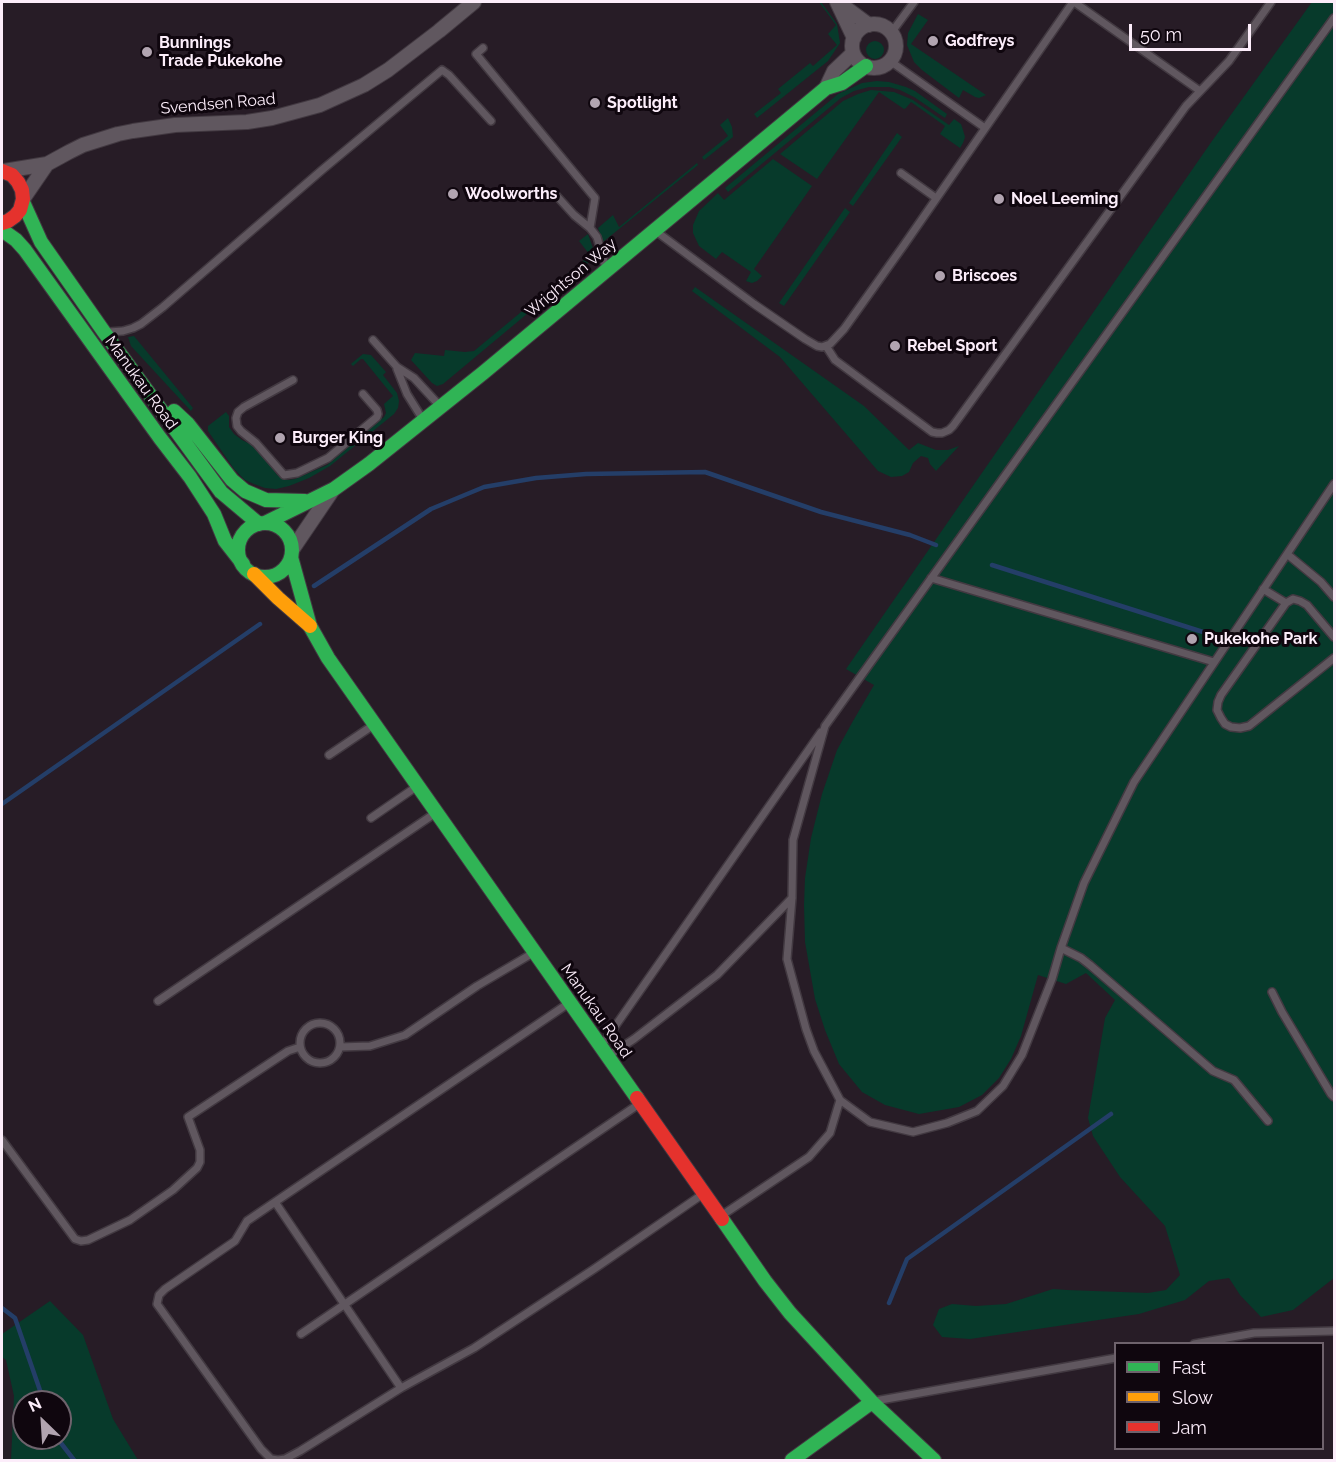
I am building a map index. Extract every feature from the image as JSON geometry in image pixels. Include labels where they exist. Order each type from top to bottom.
[{"type":"main road","name":"Wrightson Way","points":[[262,523],[334,489],[369,464],[483,373],[826,88],[842,83],[866,66]]},
{"type":"main road","name":"Manukau Road","points":[[3,171],[12,175],[18,182],[41,242],[221,492],[262,523]]},
{"type":"main road","points":[[2,223],[15,216],[23,200]]},
{"type":"main road","name":"Manukau Road","points":[[2,230],[25,250],[190,477],[214,514],[225,541],[243,564]]},
{"type":"main road","points":[[141,382],[188,424],[232,480],[245,491],[266,500],[309,501]]},
{"type":"main road","points":[[262,523],[274,524],[287,534],[291,542],[291,553],[287,565],[280,572],[272,576],[263,576],[254,574],[243,564],[239,558],[239,543],[246,531],[262,523]]},
{"type":"main road","name":"Manukau Road","points":[[291,553],[310,626],[328,658],[765,1281],[790,1313],[872,1402],[934,1461]]},
{"type":"main road","name":"Manukau Road","points":[[254,574],[310,626]]},
{"type":"main road","points":[[792,1461],[872,1402]]},
{"type":"street","name":"Svendsen Road","points":[[47,164],[83,145],[125,132],[175,125],[247,122],[320,105],[364,85],[388,70],[474,2]]},
{"type":"street","points":[[837,2],[869,25],[881,26],[891,33],[896,50],[890,62],[878,68],[860,63],[853,53],[852,45],[857,32],[869,25]]},
{"type":"street","points":[[837,2],[854,38]]},
{"type":"street","name":"Wrightson Way","points":[[826,88],[834,71],[853,53]]},
{"type":"street","points":[[3,171],[47,164]]},
{"type":"street","points":[[23,200],[47,164]]},
{"type":"street","name":"Wrightson Way","points":[[291,553],[334,489]]},
{"type":"lane","points":[[891,33],[914,2]]},
{"type":"lane","points":[[655,231],[812,344],[826,346],[844,329],[1073,2],[1200,91]]},
{"type":"lane","points":[[826,346],[835,360],[932,432],[937,434],[949,430],[1186,106],[1229,61],[1272,2]]},
{"type":"lane","points":[[604,1052],[825,726],[1335,18]]},
{"type":"lane","points":[[483,48],[476,54],[595,198],[590,228]]},
{"type":"lane","points":[[890,62],[985,128]]},
{"type":"lane","points":[[104,332],[123,331],[141,324],[441,70],[449,75],[490,121]]},
{"type":"lane","points":[[901,173],[936,198]]},
{"type":"lane","points":[[555,194],[597,237],[607,270]]},
{"type":"lane","points":[[373,340],[397,367],[414,378],[440,406]]},
{"type":"lane","points":[[397,367],[407,394],[423,420]]},
{"type":"lane","points":[[293,380],[238,412],[236,418],[237,426],[241,431],[256,443],[284,475],[297,473],[327,458],[377,417],[377,410],[363,394]]},
{"type":"lane","points":[[825,726],[793,840],[792,898],[787,958],[814,1051],[840,1100],[870,1122],[913,1132],[947,1123],[977,1111],[1003,1086],[1022,1055],[1052,979],[1084,883],[1134,782],[1335,484]]},
{"type":"lane","points":[[1287,554],[1321,582],[1335,597]]},
{"type":"lane","points":[[932,578],[1214,662]]},
{"type":"lane","points":[[1263,589],[1286,603]]},
{"type":"lane","points":[[1335,637],[1307,605],[1293,599],[1286,603],[1221,695],[1217,710],[1225,724],[1231,727],[1250,726],[1335,658]]},
{"type":"lane","points":[[329,755],[375,725]]},
{"type":"lane","points":[[371,818],[418,786]]},
{"type":"lane","points":[[158,1001],[436,812]]},
{"type":"lane","points":[[604,1052],[634,1039],[717,975],[792,898]]},
{"type":"lane","points":[[1061,948],[1090,965],[1214,1071],[1234,1080],[1268,1121]]},
{"type":"lane","points":[[339,1047],[370,1046],[405,1035],[534,952]]},
{"type":"lane","points":[[1272,992],[1333,1094]]},
{"type":"lane","points":[[569,1003],[248,1221],[235,1241],[165,1289],[159,1295],[160,1309],[261,1449],[271,1459],[285,1460],[402,1388],[474,1348],[704,1194]]},
{"type":"lane","points":[[312,1024],[326,1024],[337,1033],[340,1040],[339,1047],[333,1059],[320,1064],[313,1063],[302,1054],[300,1040],[306,1028],[312,1024]]},
{"type":"lane","points":[[2,1140],[75,1239],[88,1240],[130,1220],[172,1190],[197,1168],[200,1162],[200,1150],[188,1117],[288,1051],[300,1047]]},
{"type":"lane","points":[[720,1216],[809,1157],[830,1133],[840,1100]]},
{"type":"lane","points":[[301,1334],[640,1104]]},
{"type":"lane","points":[[275,1202],[402,1388]]},
{"type":"lane","points":[[1205,1342],[1254,1333],[1335,1331]]},
{"type":"lane","points":[[872,1402],[1114,1358]]},
{"type":"green space","points":[[819,2],[837,24],[840,43],[828,61],[757,118],[754,114],[781,93],[778,89],[810,63],[813,66],[837,45],[828,34],[836,25]]},
{"type":"green space","name":"Pukekohe Park","points":[[1312,2],[1334,2],[1334,1278],[1293,1310],[1261,1317],[1240,1295],[1229,1278],[1209,1281],[1185,1300],[1139,1314],[970,1339],[942,1337],[933,1325],[939,1309],[952,1304],[976,1306],[1006,1304],[1053,1289],[1148,1293],[1166,1290],[1180,1275],[1165,1226],[1120,1177],[1093,1136],[1088,1118],[1105,1018],[1115,1000],[1086,973],[1066,984],[1038,975],[1021,1036],[1011,1059],[999,1078],[982,1095],[959,1107],[919,1114],[885,1105],[862,1092],[839,1064],[815,999],[805,942],[804,905],[805,878],[811,838],[822,794],[837,750],[874,685],[846,669],[1212,141]]},
{"type":"green space","points":[[918,14],[928,20],[911,44],[986,95],[979,98],[963,90],[959,98],[914,62],[907,45],[908,33]]},
{"type":"green space","points":[[875,41],[881,44],[884,50],[881,56],[875,59],[869,56],[866,50],[869,44]]},
{"type":"green space","points":[[889,82],[915,91],[947,114],[945,118],[900,90],[889,87],[869,87],[854,91],[841,98],[728,192],[725,188],[838,94],[862,83]]},
{"type":"green space","points":[[871,90],[894,92],[913,100],[949,125],[954,119],[961,124],[965,137],[960,148],[940,134],[945,126],[911,102],[904,109],[879,92],[817,179],[780,154],[843,101]]},
{"type":"green space","points":[[728,118],[733,137],[704,160],[702,157],[728,136],[720,125]]},
{"type":"green space","points":[[897,133],[902,137],[853,206],[849,203]]},
{"type":"green space","points":[[773,159],[812,186],[754,269],[762,276],[752,283],[746,281],[751,272],[722,252],[716,259],[699,246],[693,233],[693,225],[699,211],[718,193],[724,200]]},
{"type":"green space","points":[[697,163],[698,165],[603,242],[598,228],[613,215],[619,227]]},
{"type":"green space","points":[[845,208],[850,212],[784,306],[779,303]]},
{"type":"green space","points":[[588,234],[594,258],[443,384],[437,386],[432,383],[411,360],[415,353],[444,356],[445,350],[474,351],[590,255],[579,241]]},
{"type":"green space","points":[[695,287],[864,406],[909,450],[918,443],[936,450],[948,450],[959,446],[936,471],[928,458],[921,456],[913,463],[909,472],[902,476],[891,477],[878,471],[780,357],[692,291]]},
{"type":"green space","points":[[134,336],[193,408],[191,411],[131,346],[128,337]]},
{"type":"green space","points":[[363,354],[371,355],[386,372],[383,375],[397,393],[398,408],[394,414],[330,466],[309,478],[276,489],[265,488],[245,480],[234,469],[208,431],[208,426],[226,412],[229,416],[229,427],[234,434],[252,445],[277,475],[288,480],[327,465],[384,417],[386,413],[384,404],[393,396],[363,359],[353,366],[351,364]]},
{"type":"green space","points":[[50,1301],[83,1335],[113,1419],[138,1460],[11,1460],[12,1439],[12,1450],[72,1450],[72,1390],[13,1390],[6,1360],[2,1357],[2,1334]]},
{"type":"waterway","points":[[314,586],[431,509],[484,487],[536,478],[586,474],[705,472],[821,512],[910,535],[936,545]]},
{"type":"waterway","points":[[992,565],[1203,632]]},
{"type":"waterway","points":[[2,804],[260,624]]},
{"type":"waterway","points":[[889,1303],[907,1259],[1111,1114]]},
{"type":"waterway","points":[[2,1308],[15,1318],[40,1390]]},
{"type":"waterway","points":[[66,1450],[74,1460]]},
{"type":"traffic: fast","points":[[265,523],[334,489],[369,464],[483,373],[826,88],[842,83],[866,66]]},
{"type":"traffic: fast","points":[[23,202],[41,242],[221,492],[259,524]]},
{"type":"traffic: fast","points":[[2,230],[25,250],[190,477],[214,514],[225,541],[243,564]]},
{"type":"traffic: fast","points":[[174,411],[188,424],[232,480],[245,491],[266,500],[305,501]]},
{"type":"traffic: fast","points":[[265,523],[275,525],[284,531],[290,540],[292,550],[290,560],[284,569],[275,575],[265,577],[255,575],[246,569],[240,560],[238,550],[240,540],[246,531],[255,525],[265,523]]},
{"type":"traffic: fast","points":[[291,557],[310,626],[328,658],[637,1098]]},
{"type":"traffic: fast","points":[[722,1219],[790,1313],[872,1402],[934,1460]]},
{"type":"traffic: fast","points":[[792,1460],[872,1402]]},
{"type":"traffic: slow","points":[[254,574],[310,626]]},
{"type":"traffic: jam","points":[[2,171],[12,175],[18,182],[23,199],[20,210],[15,216],[2,223]]},
{"type":"traffic: jam","points":[[637,1098],[722,1219]]},
{"type":"place","name":"Godfreys","points":[[933,41]]},
{"type":"place","name":"Bunnings Trade Pukekohe","points":[[147,52]]},
{"type":"place","name":"Spotlight","points":[[595,103]]},
{"type":"place","name":"Woolworths","points":[[453,194]]},
{"type":"place","name":"Noel Leeming","points":[[999,199]]},
{"type":"place","name":"Briscoes","points":[[940,276]]},
{"type":"place","name":"Rebel Sport","points":[[895,346]]},
{"type":"place","name":"Burger King","points":[[280,438]]},
{"type":"place","name":"Pukekohe Park","points":[[1192,639]]}]
